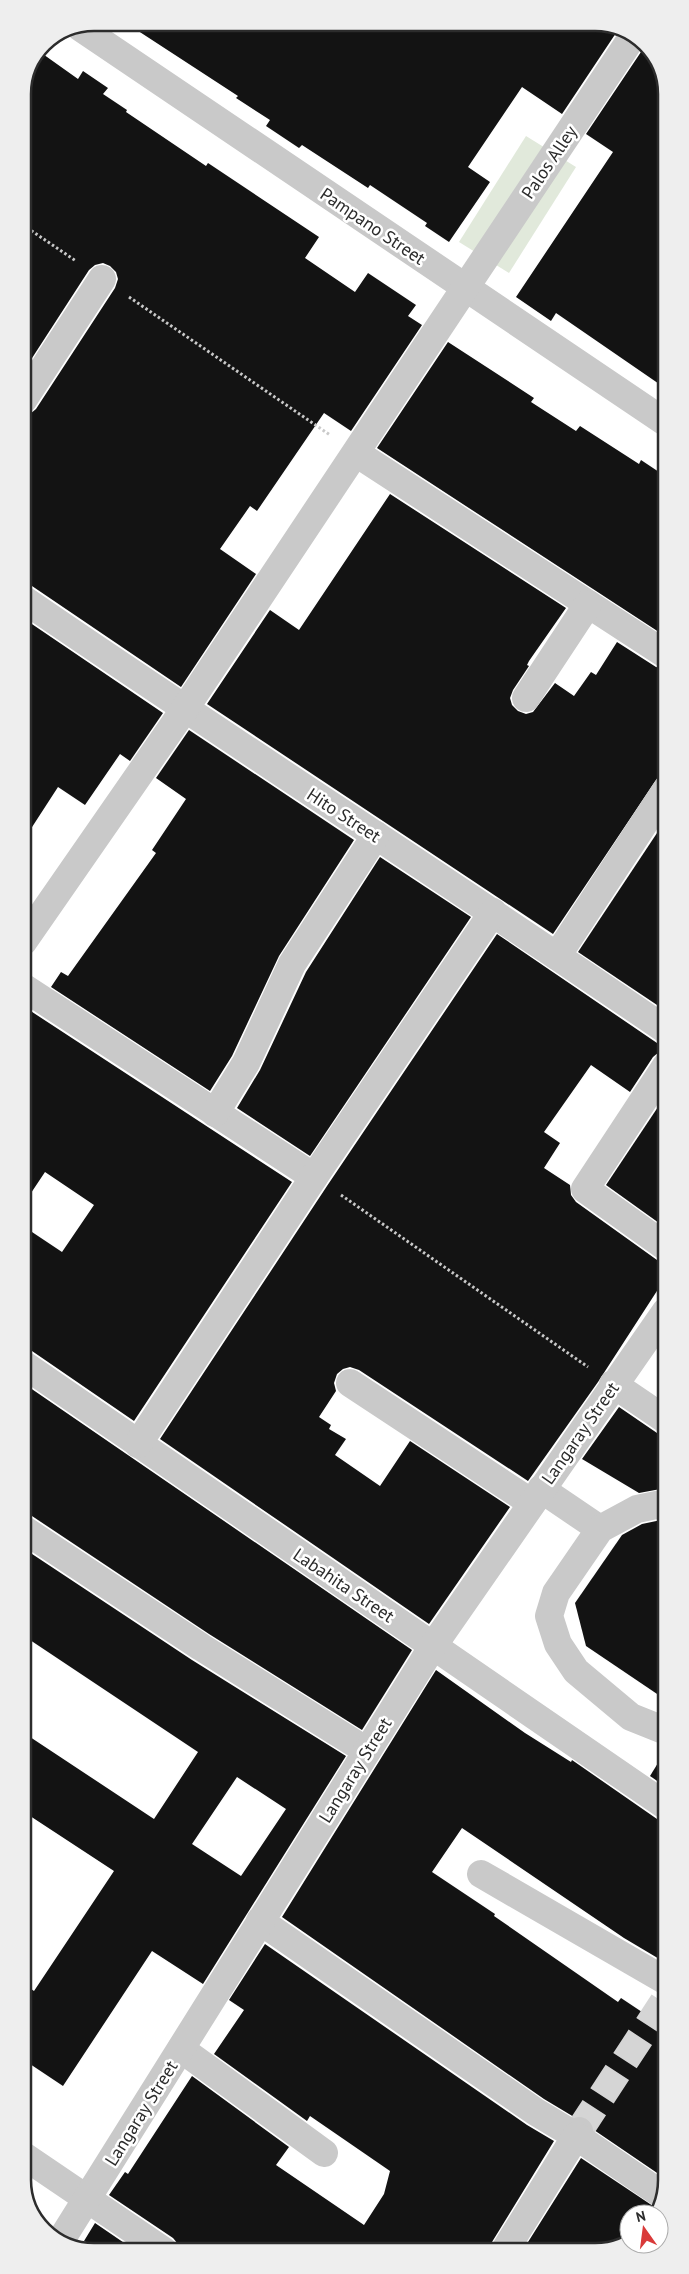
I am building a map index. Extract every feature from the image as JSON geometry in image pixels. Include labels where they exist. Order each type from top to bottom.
[{"type":"street","name":"Pampano Street","points":[[86,32],[658,417]]},
{"type":"street","name":"Palos Alley","points":[[31,930],[184,710],[629,42]]},
{"type":"street","points":[[31,388],[102,279]]},
{"type":"street","points":[[356,453],[658,649]]},
{"type":"street","points":[[526,698],[588,604]]},
{"type":"street","name":"Hito Street","points":[[31,605],[184,710],[493,912],[658,1025]]},
{"type":"street","points":[[557,956],[658,802]]},
{"type":"street","points":[[216,1113],[246,1063],[292,964],[376,835]]},
{"type":"street","points":[[138,1444],[314,1177],[493,912]]},
{"type":"street","points":[[31,992],[314,1177]]},
{"type":"street","points":[[658,1078],[585,1189],[658,1241]]},
{"type":"street","name":"Langaray Street","points":[[64,2235],[433,1646],[658,1322]]},
{"type":"street","name":"Labahita Street","points":[[31,1370],[658,1801]]},
{"type":"street","points":[[350,1383],[537,1496],[600,1529]]},
{"type":"street","points":[[614,1384],[658,1414]]},
{"type":"street","points":[[658,1505],[637,1510],[600,1529],[556,1593],[549,1616],[558,1644],[576,1671],[631,1717],[658,1728]]},
{"type":"street","points":[[31,1534],[154,1617],[367,1751]]},
{"type":"street","points":[[481,1874],[658,1976]]},
{"type":"street","points":[[260,1921],[536,2112],[578,2134],[656,2190]]},
{"type":"street","points":[[181,2049],[324,2153]]},
{"type":"street","points":[[509,2243],[578,2134]]},
{"type":"street","points":[[31,2161],[152,2243]]},
{"type":"path","points":[[31,230],[356,453]]},
{"type":"path","points":[[314,1177],[614,1384]]},
{"type":"shaded area","points":[[526,136],[576,167],[509,273],[459,242]]},
{"type":"building","points":[[138,31],[599,31],[615,35],[562,114],[522,87],[468,167],[490,182],[449,242],[425,226],[427,223],[370,185],[368,188],[302,145],[299,148],[266,126],[270,120],[236,98],[238,96]]},
{"type":"building","points":[[641,52],[647,59],[656,78],[658,94],[658,383],[556,313],[551,321],[516,297],[613,152],[586,134]]},
{"type":"building","points":[[45,56],[78,79],[83,71],[108,88],[103,94],[127,110],[126,112],[206,166],[208,163],[319,237],[305,258],[355,292],[368,273],[416,305],[408,316],[422,325],[351,431],[324,413],[257,511],[250,506],[220,549],[256,574],[181,687],[31,586],[31,413],[36,409],[115,288],[118,279],[116,272],[110,266],[103,263],[95,265],[89,270],[31,360],[31,94],[36,70]]},
{"type":"building","points":[[448,342],[534,398],[531,402],[576,431],[580,426],[639,464],[641,460],[658,471],[658,631],[377,448]]},
{"type":"building","points":[[390,494],[566,608],[529,661],[527,665],[529,666],[513,690],[510,698],[512,705],[518,711],[526,714],[533,712],[555,683],[574,696],[591,672],[596,675],[617,642],[658,667],[658,777],[553,934],[207,704],[270,610],[299,630]]},
{"type":"building","points":[[31,623],[163,713],[130,761],[120,754],[85,805],[58,787],[31,829]]},
{"type":"building","points":[[189,730],[354,840],[279,956],[232,1056],[210,1091],[51,987],[61,972],[68,976],[156,853],[152,850],[186,799],[156,778]]},
{"type":"building","points":[[658,832],[658,1006],[578,952]]},
{"type":"building","points":[[380,857],[471,917],[310,1156],[237,1108],[260,1070],[306,972]]},
{"type":"building","points":[[497,934],[658,1043],[658,1053],[653,1057],[630,1092],[591,1065],[544,1132],[560,1143],[544,1168],[570,1185],[571,1195],[576,1202],[658,1260],[658,1289],[598,1382],[528,1481],[359,1370],[350,1367],[343,1369],[337,1374],[334,1383],[336,1391],[319,1417],[331,1425],[329,1429],[346,1439],[335,1455],[380,1486],[410,1441],[510,1507],[429,1624],[160,1439],[327,1186]]},
{"type":"building","points":[[31,1011],[292,1182],[134,1421],[31,1351],[31,1231],[62,1252],[94,1205],[45,1172],[31,1193]]},
{"type":"building","points":[[658,1107],[658,1222],[606,1185]]},
{"type":"building","points":[[31,1388],[412,1650],[362,1730],[209,1634],[32,1516]]},
{"type":"building","points":[[619,1407],[658,1433],[658,1489],[639,1493],[582,1459]]},
{"type":"building","points":[[658,1521],[658,1695],[586,1646],[575,1603],[622,1535],[642,1524]]},
{"type":"building","points":[[31,1553],[192,1660],[346,1756],[203,1984],[152,1951],[63,2086],[31,2065],[31,1989],[34,1991],[114,1871],[31,1817],[31,1738],[154,1819],[198,1752],[31,1641]],"holes":[[[237,1777],[286,1809],[241,1876],[192,1844]]]},
{"type":"building","points":[[436,1670],[525,1733],[571,1762],[572,1760],[658,1819],[658,1958],[624,1938],[462,1828],[432,1872],[495,1914],[494,1916],[618,2002],[621,1998],[658,2023],[658,2174],[594,2130],[592,2123],[587,2118],[580,2115],[574,2117],[544,2099],[282,1917]]},
{"type":"building","points":[[658,1763],[658,1782],[650,1776]]},
{"type":"building","points":[[265,1944],[527,2125],[554,2141],[492,2243],[177,2243],[173,2238],[109,2195],[125,2172],[128,2174],[192,2076],[289,2147],[276,2165],[364,2225],[384,2194],[390,2171],[310,2116],[307,2121],[214,2054],[244,2010],[229,2000]]},
{"type":"building","points":[[581,2158],[650,2204],[619,2204],[619,2238],[595,2243],[527,2243]]},
{"type":"building","points":[[95,2223],[124,2243],[90,2243],[84,2241]]},
{"type":"tunnel","points":[[579,2131],[658,2010]]}]
